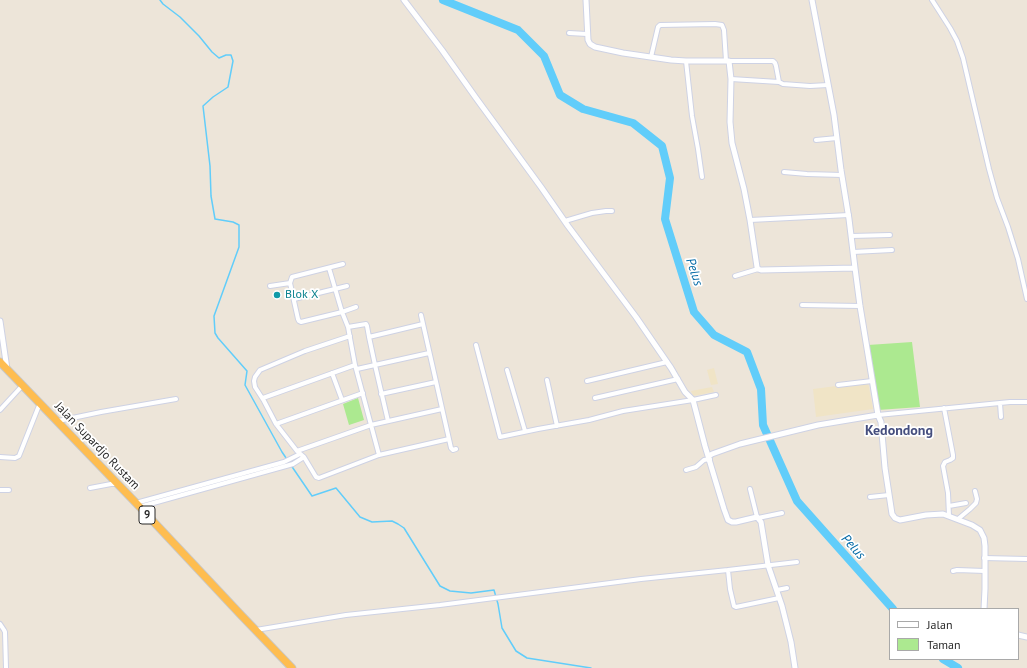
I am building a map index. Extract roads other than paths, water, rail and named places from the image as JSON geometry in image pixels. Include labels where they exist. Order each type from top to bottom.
[{"type":"highway","name":"Jalan Supardjo Rustam","points":[[0,362],[58,421],[292,668]]},
{"type":"street","points":[[404,0],[442,50],[636,318],[667,362],[685,392],[693,400],[728,520],[736,522],[782,513]]},
{"type":"street","points":[[586,0],[588,42],[595,47],[651,58],[686,62],[773,61],[776,66],[779,82]]},
{"type":"street","points":[[812,0],[828,85],[849,215],[860,306],[878,415],[881,422],[892,514],[895,518],[900,520],[938,514],[958,519],[980,530],[984,538],[984,608]]},
{"type":"street","points":[[932,0],[957,41],[963,58],[989,169],[997,198],[1018,259],[1027,299]]},
{"type":"street","points":[[651,58],[658,27],[660,25],[722,24],[732,79],[730,122],[732,143],[744,189],[754,239],[756,265],[758,269]]},
{"type":"street","points":[[568,33],[587,34]]},
{"type":"street","points":[[686,62],[692,116],[702,177]]},
{"type":"street","points":[[732,79],[779,82],[810,86],[828,85]]},
{"type":"street","points":[[816,140],[837,138]]},
{"type":"street","points":[[784,172],[842,175]]},
{"type":"street","points":[[565,221],[592,213],[612,211]]},
{"type":"street","points":[[750,220],[849,215]]},
{"type":"street","points":[[851,236],[890,234]]},
{"type":"street","points":[[853,252],[892,250]]},
{"type":"street","points":[[343,264],[293,276],[290,283],[299,322],[342,312],[356,307]]},
{"type":"street","points":[[329,268],[348,327],[356,367],[379,455]]},
{"type":"street","points":[[736,276],[758,269],[855,268]]},
{"type":"street","points":[[270,286],[290,283]]},
{"type":"street","points":[[294,299],[347,286]]},
{"type":"street","points":[[802,305],[860,306]]},
{"type":"street","points":[[421,316],[451,448],[453,450],[456,449]]},
{"type":"street","points":[[0,321],[7,370]]},
{"type":"street","points":[[348,327],[366,324],[367,326],[388,421]]},
{"type":"street","points":[[370,337],[423,324]]},
{"type":"street","points":[[350,336],[306,351],[260,370],[255,377],[255,387],[263,398],[276,424],[298,452],[304,457],[315,476],[319,478],[379,455],[449,439]]},
{"type":"street","points":[[476,345],[500,437],[589,420],[623,411],[716,395]]},
{"type":"street","points":[[263,398],[332,373],[429,353]]},
{"type":"street","points":[[587,381],[667,362]]},
{"type":"street","points":[[507,370],[526,431]]},
{"type":"street","points":[[332,373],[342,400]]},
{"type":"street","points":[[594,398],[678,379]]},
{"type":"street","points":[[547,380],[558,426]]},
{"type":"street","points":[[838,385],[872,381]]},
{"type":"street","points":[[382,394],[436,382]]},
{"type":"street","points":[[0,410],[22,386]]},
{"type":"street","points":[[276,424],[363,393]]},
{"type":"street","points":[[58,421],[176,399]]},
{"type":"street","points":[[686,470],[696,467],[712,454],[740,444],[818,425],[878,415],[1000,403],[1027,402]]},
{"type":"street","points":[[0,457],[16,458],[19,456],[40,403]]},
{"type":"street","points":[[1000,403],[1002,417]]},
{"type":"street","points":[[944,408],[953,455],[950,460],[943,464],[948,493],[949,516]]},
{"type":"street","points":[[292,462],[298,452],[371,425],[442,410]]},
{"type":"street","points":[[138,505],[292,462],[304,457]]},
{"type":"street","points":[[90,488],[118,484]]},
{"type":"street","points":[[750,489],[757,518],[761,522],[768,565],[786,621],[795,668]]},
{"type":"street","points":[[0,490],[9,490]]},
{"type":"street","points":[[958,519],[976,503],[977,499],[975,491]]},
{"type":"street","points":[[870,497],[889,495]]},
{"type":"street","points":[[949,506],[966,503]]},
{"type":"street","points":[[984,558],[1027,559]]},
{"type":"street","points":[[256,630],[346,615],[440,605],[641,579],[797,562]]},
{"type":"street","points":[[728,570],[734,606],[779,598]]},
{"type":"street","points":[[953,571],[961,570],[985,572]]},
{"type":"street","points":[[777,590],[787,588]]},
{"type":"street","points":[[0,624],[5,632],[6,668]]},
{"type":"waterway","points":[[160,0],[180,17],[219,58],[226,55],[231,55],[233,61],[228,87],[203,106],[210,166],[211,196],[215,219],[233,222],[239,225],[239,247],[214,316],[215,333],[247,371],[245,385],[282,452],[312,496],[336,488],[360,517],[372,522],[392,521],[404,528],[440,586],[450,591],[471,593],[494,590],[502,628],[516,651],[527,658],[591,668]]},
{"type":"waterway","name":"Pelus","points":[[443,0],[518,30],[544,56],[560,95],[583,109],[633,123],[662,146],[670,178],[665,219],[694,312],[714,335],[747,352],[761,389],[763,425],[797,501],[892,608]]},
{"type":"waterway","name":"Pelus","points":[[945,660],[958,668]]},
{"type":"place","name":"Blok X","points":[[277,295]]},
{"type":"district","name":"Kedondong","points":[[899,431]]}]
